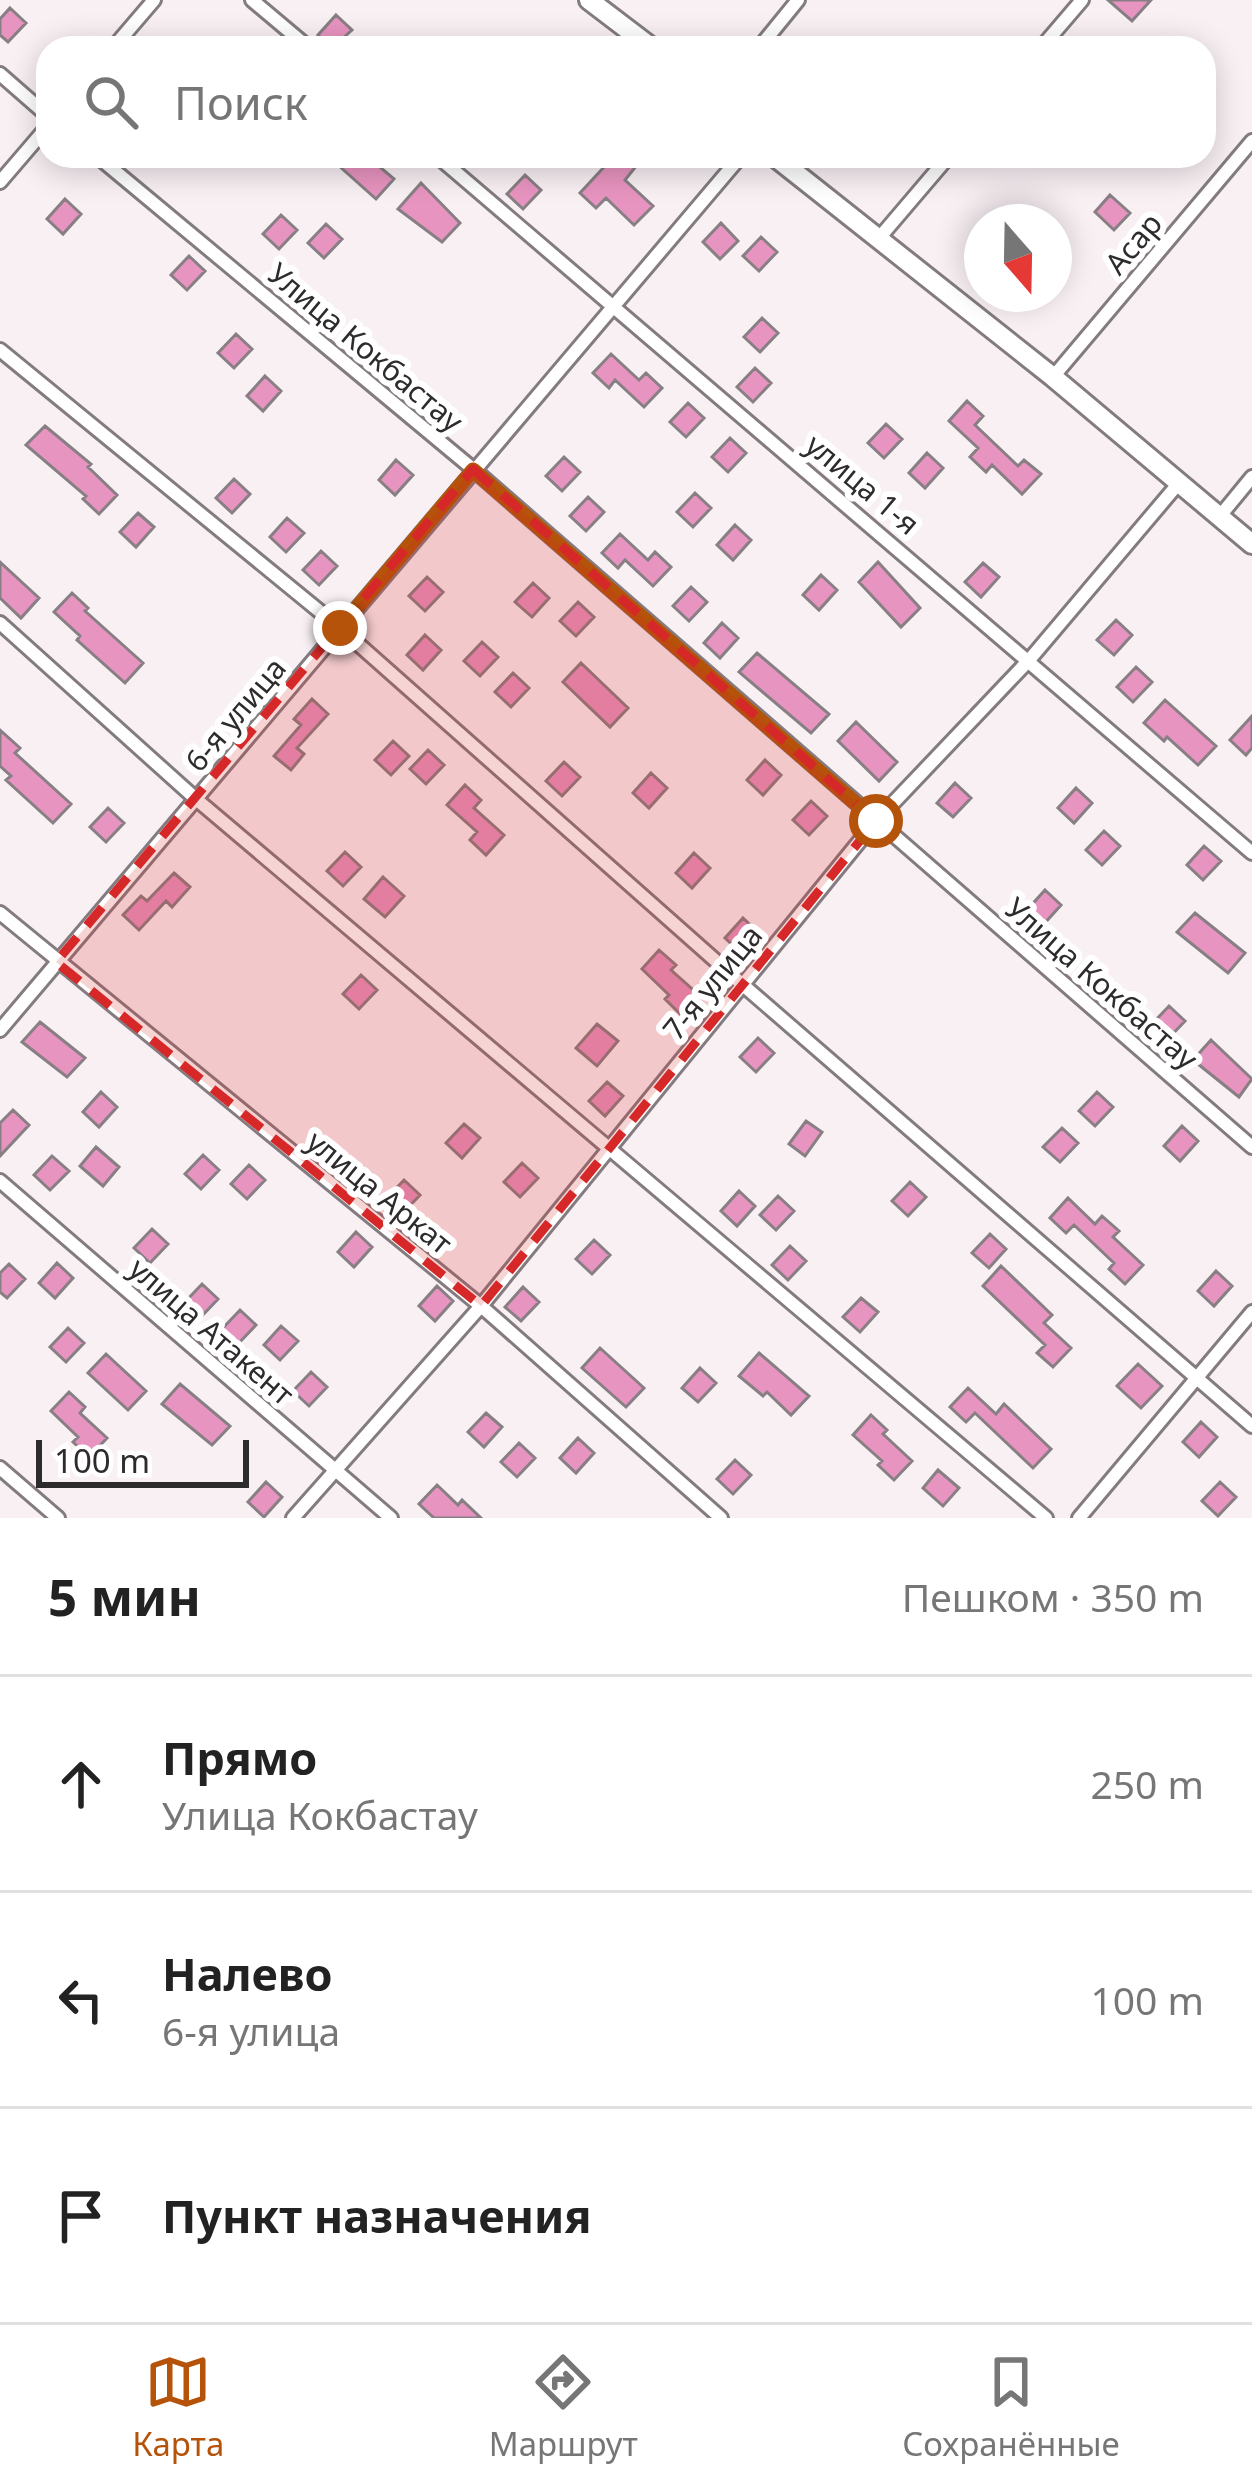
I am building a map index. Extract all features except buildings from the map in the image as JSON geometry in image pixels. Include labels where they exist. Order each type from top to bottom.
[{"type":"street","points":[[123,36],[154,0]]},
{"type":"street","points":[[252,0],[295,36]]},
{"type":"street","points":[[590,0],[636,36]]},
{"type":"street","points":[[769,36],[798,0]]},
{"type":"street","points":[[1051,36],[1082,0]]},
{"type":"street","points":[[0,74],[36,106]]},
{"type":"street","points":[[0,182],[36,140]]},
{"type":"street","name":"Асар","points":[[1053,377],[1252,141]]},
{"type":"street","name":"Улица Кокбастау","points":[[111,168],[473,470],[1252,1147]]},
{"type":"street","name":"улица 1-я","points":[[451,168],[1030,659],[1252,854]]},
{"type":"street","name":"6-я улица","points":[[0,1030],[731,168]]},
{"type":"street","points":[[790,168],[1053,377],[1252,544]]},
{"type":"street","points":[[880,237],[939,168]]},
{"type":"street","points":[[0,350],[340,628],[1252,1426]]},
{"type":"street","points":[[1220,517],[1252,477]]},
{"type":"street","name":"7-я улица","points":[[293,1518],[482,1306],[876,821],[1030,659],[1178,484]]},
{"type":"street","points":[[0,623],[196,799],[1046,1518]]},
{"type":"street","name":"улица Аркат","points":[[0,914],[482,1306],[721,1518]]},
{"type":"street","name":"улица Атакент","points":[[0,1181],[391,1518]]},
{"type":"street","points":[[1078,1518],[1252,1312]]},
{"type":"street","points":[[0,1468],[58,1518]]},
{"type":"highlighted area","points":[[473,469],[876,821],[481,1306],[56,962]]},
{"type":"route","points":[[340,628],[473,470],[876,821]]}]
